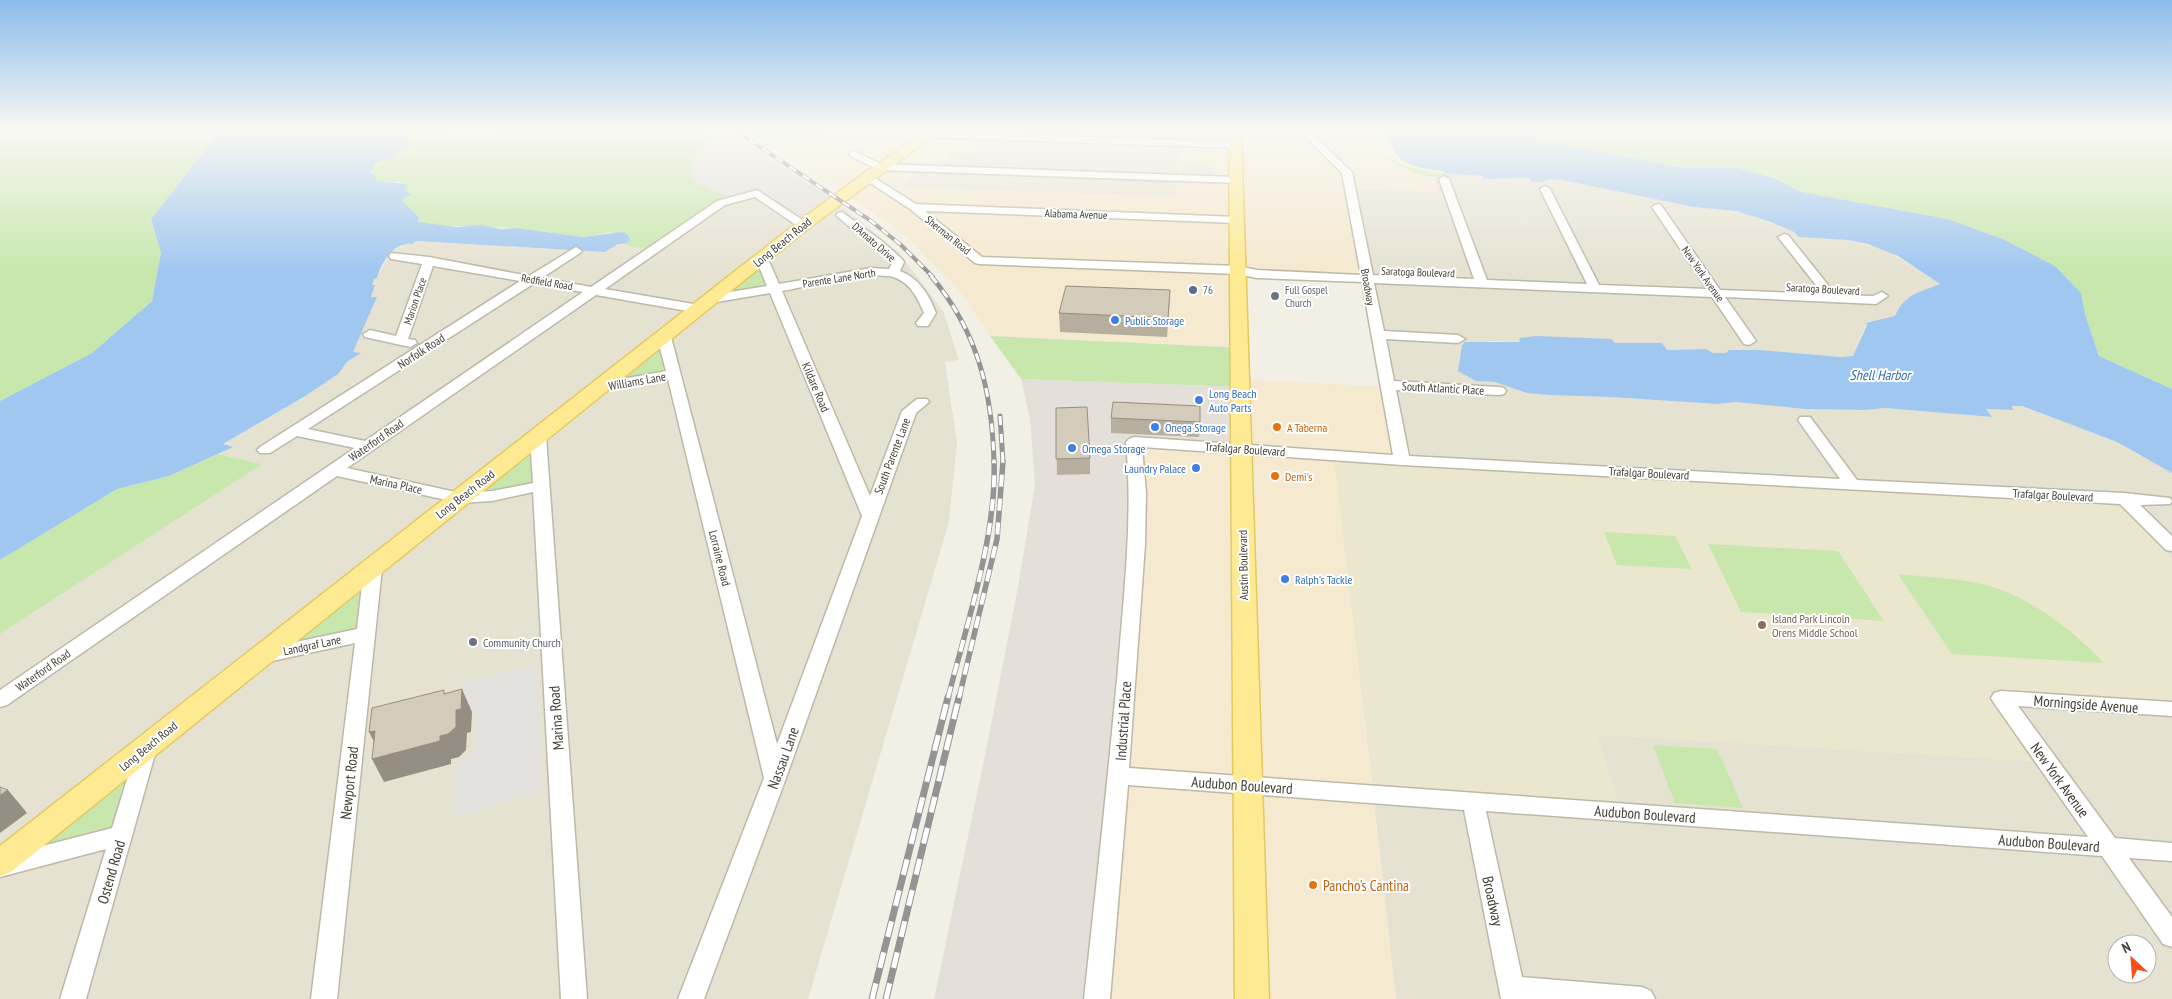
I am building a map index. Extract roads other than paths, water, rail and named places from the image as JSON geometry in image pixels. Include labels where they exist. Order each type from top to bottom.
[{"type":"main road","name":"Long Beach Road","points":[[0,865],[259,657],[865,178]]},
{"type":"main road","name":"Austin Boulevard","points":[[1236,180],[1252,999]]},
{"type":"street","name":"Sherman Road","points":[[879,178],[979,260]]},
{"type":"street","points":[[1128,178],[1236,180]]},
{"type":"street","name":"Broadway","points":[[1348,178],[1402,460]]},
{"type":"street","points":[[1444,180],[1480,279]]},
{"type":"street","points":[[1545,189],[1593,284]]},
{"type":"street","name":"Waterford Road","points":[[0,700],[721,203],[757,193],[803,225]]},
{"type":"street","name":"Alabama Avenue","points":[[914,207],[1237,220]]},
{"type":"street","name":"New York Avenue","points":[[1657,207],[1748,341]]},
{"type":"street","name":"D'Amato Drive","points":[[842,215],[898,262],[893,272]]},
{"type":"street","points":[[1784,236],[1829,294]]},
{"type":"street","name":"Norfolk Road","points":[[265,450],[576,251]]},
{"type":"street","name":"Redfield Road","points":[[396,256],[593,291],[705,304],[741,294]]},
{"type":"street","name":"Kildare Road","points":[[762,259],[870,515]]},
{"type":"street","name":"Saratoga Boulevard","points":[[979,260],[1238,270],[1256,274],[1366,274],[1593,284],[1718,295],[1829,294]]},
{"type":"street","name":"Marion Place","points":[[401,341],[428,262]]},
{"type":"street","name":"Parente Lane North","points":[[741,294],[876,272],[893,272],[908,278],[924,299],[930,313],[923,323]]},
{"type":"street","name":"Saratoga Boulevard","points":[[1593,284],[1710,284],[1829,294]]},
{"type":"street","points":[[370,334],[427,347]]},
{"type":"street","points":[[1377,335],[1458,339]]},
{"type":"street","name":"Lorraine Road","points":[[664,337],[776,778]]},
{"type":"street","name":"Williams Lane","points":[[601,387],[674,374]]},
{"type":"street","name":"South Atlantic Place","points":[[1387,385],[1498,391]]},
{"type":"street","name":"South Parente Lane","points":[[870,515],[909,411],[922,402]]},
{"type":"street","points":[[1805,420],[1852,484]]},
{"type":"street","points":[[296,431],[368,446]]},
{"type":"street","name":"Marina Road","points":[[538,437],[574,999]]},
{"type":"street","name":"Trafalgar Boulevard","points":[[1134,442],[1402,460],[2164,501]]},
{"type":"street","name":"Industrial Place","points":[[1097,999],[1119,776],[1137,530],[1139,478],[1134,442]]},
{"type":"street","name":"Marina Place","points":[[332,470],[460,498],[492,496],[541,486]]},
{"type":"street","points":[[2124,498],[2172,546]]},
{"type":"street","name":"Nassau Lane","points":[[691,999],[776,778],[870,515]]},
{"type":"street","name":"Newport Road","points":[[324,999],[373,568]]},
{"type":"street","name":"Landgraf Lane","points":[[259,657],[366,634]]},
{"type":"street","name":"New York Avenue","points":[[2001,698],[2172,936]]},
{"type":"street","name":"Morningside Avenue","points":[[2001,698],[2172,709]]},
{"type":"street","name":"Ostend Road","points":[[73,999],[148,746]]},
{"type":"street","name":"Audubon Boulevard","points":[[1119,776],[2172,852]]},
{"type":"street","name":"Broadway","points":[[1473,802],[1513,994]]},
{"type":"street","points":[[0,865],[122,835]]},
{"type":"street","points":[[1513,994],[1595,995],[1642,999]]},
{"type":"water","points":[[183,178],[376,178],[375,181],[407,184],[404,190],[412,195],[402,200],[419,218],[417,222],[458,227],[481,225],[501,229],[516,228],[583,237],[621,232],[627,234],[630,239],[627,243],[618,244],[605,252],[416,241],[412,244],[399,246],[389,254],[377,278],[374,279],[372,285],[375,285],[371,297],[377,297],[353,352],[361,353],[347,362],[338,374],[307,395],[223,444],[233,447],[169,476],[117,489],[0,560],[0,401],[92,353],[152,301],[161,253],[151,219]]},
{"type":"water","name":"Shell Harbor","points":[[1483,178],[1773,178],[1801,192],[1948,219],[2003,239],[2055,266],[2081,293],[2085,314],[2099,356],[2172,389],[2172,473],[2117,442],[2022,406],[2012,406],[2013,410],[1986,409],[1992,417],[1884,408],[1867,410],[1804,409],[1736,402],[1717,404],[1548,395],[1527,393],[1495,382],[1476,381],[1458,371],[1462,345],[1465,342],[1520,342],[1519,338],[1537,336],[1611,339],[1615,343],[1662,343],[1667,350],[1706,349],[1713,353],[1726,353],[1729,350],[1759,350],[1841,357],[1853,356],[1867,325],[1866,323],[1895,316],[1908,298],[1940,284],[1898,256],[1868,244],[1848,240],[1799,237],[1794,232],[1771,222],[1736,211],[1694,207],[1562,180],[1547,179],[1542,182],[1532,182],[1529,178]]},
{"type":"railway","points":[[806,178],[871,221],[901,245],[933,277]]},
{"type":"railway","points":[[931,276],[947,297],[960,319],[979,363],[990,411],[994,462]]},
{"type":"railway","points":[[1000,416],[1003,461]]},
{"type":"railway","points":[[959,698],[997,539],[1003,461]]},
{"type":"railway","points":[[948,698],[986,550],[994,489],[994,462]]},
{"type":"railway","points":[[872,999],[948,697]]},
{"type":"railway","points":[[886,999],[959,697]]},
{"type":"place","name":"76","points":[[1193,290]]},
{"type":"place","name":"Full Gospel Church","points":[[1275,296]]},
{"type":"place","name":"Public Storage","points":[[1115,320]]},
{"type":"place","name":"Long Beach Auto Parts","points":[[1199,400]]},
{"type":"place","name":"Onega Storage","points":[[1155,427]]},
{"type":"place","name":"A Taberna","points":[[1277,427]]},
{"type":"place","name":"Omega Storage","points":[[1072,448]]},
{"type":"place","name":"Laundry Palace","points":[[1196,468]]},
{"type":"place","name":"Demi's","points":[[1275,476]]},
{"type":"place","name":"Ralph's Tackle","points":[[1285,579]]},
{"type":"place","name":"Island Park Lincoln Orens Middle School","points":[[1762,625]]},
{"type":"place","name":"Community Church","points":[[473,642]]},
{"type":"place","name":"Pancho's Cantina","points":[[1313,885]]}]
